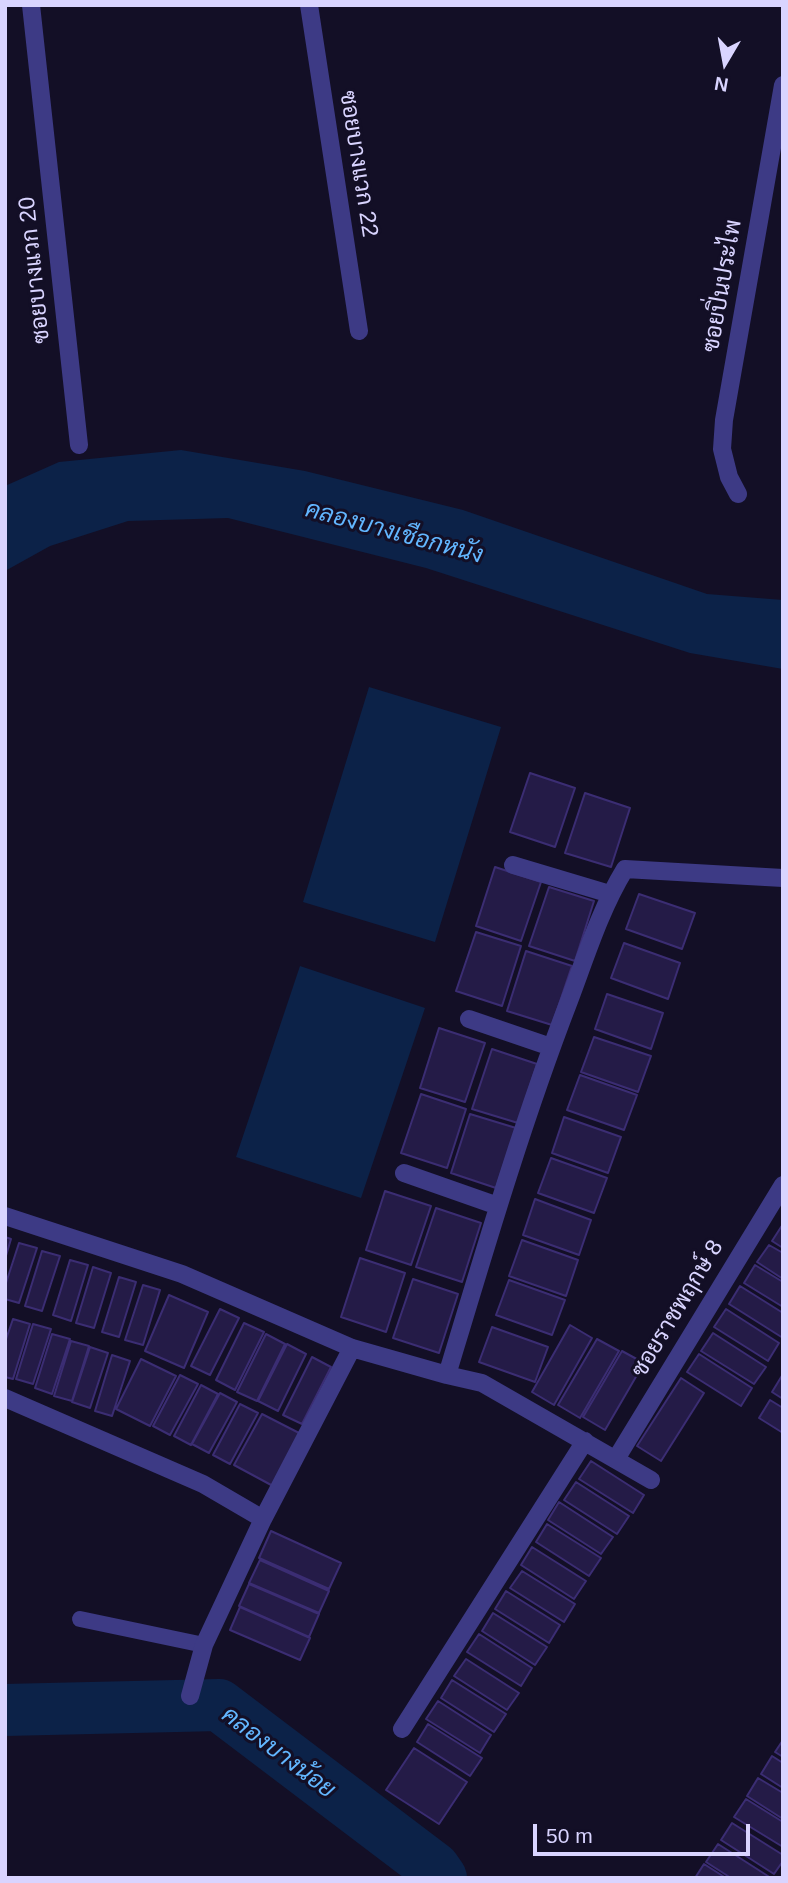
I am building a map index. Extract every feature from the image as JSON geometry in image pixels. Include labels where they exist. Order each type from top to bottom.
[{"type":"street","name":"ซอยบางแวก 20","points":[[31,5],[79,445]]},
{"type":"street","name":"ซอยบางแวก 22","points":[[309,5],[359,331]]},
{"type":"street","name":"ซอยปิ่นประไพ","points":[[737,494],[729,477],[722,449],[724,421],[783,85]]},
{"type":"street","points":[[513,865],[610,894]]},
{"type":"street","points":[[447,1375],[498,1206],[551,1047],[610,894],[625,869],[783,877]]},
{"type":"street","points":[[470,1019],[551,1047]]},
{"type":"street","points":[[404,1173],[498,1206]]},
{"type":"street","name":"ซอยราชพฤกษ์ 8","points":[[616,1459],[783,1185]]},
{"type":"street","points":[[5,1216],[183,1274],[352,1348],[482,1383],[651,1480]]},
{"type":"street","points":[[190,1696],[204,1645],[263,1519],[352,1348]]},
{"type":"street","points":[[5,1398],[203,1484],[263,1519]]},
{"type":"street","points":[[402,1729],[585,1441]]},
{"type":"lane","points":[[80,1619],[204,1645]]},
{"type":"water","name":"คลองบางเชือกหนัง","points":[[181,450],[305,471],[463,510],[707,594],[783,600],[783,669],[690,653],[426,568],[228,518],[128,521],[50,546],[5,571],[5,486],[59,462]]},
{"type":"water","points":[[369,687],[501,727],[435,942],[303,902]]},
{"type":"water","points":[[300,966],[425,1008],[361,1198],[236,1157]]},
{"type":"building","points":[[530,773],[575,788],[555,847],[510,832]]},
{"type":"building","points":[[585,793],[630,808],[611,867],[565,853]]},
{"type":"building","points":[[495,867],[541,882],[521,941],[476,926]]},
{"type":"building","points":[[549,887],[594,901],[575,961],[529,946]]},
{"type":"building","points":[[639,894],[695,913],[682,949],[626,929]]},
{"type":"building","points":[[476,932],[521,946],[502,1006],[456,991]]},
{"type":"building","points":[[624,943],[680,963],[668,999],[611,978]]},
{"type":"building","points":[[526,951],[572,966],[552,1025],[507,1011]]},
{"type":"building","points":[[607,994],[663,1013],[651,1049],[595,1029]]},
{"type":"building","points":[[439,1028],[485,1043],[465,1102],[420,1088]]},
{"type":"building","points":[[594,1037],[651,1056],[638,1092],[581,1072]]},
{"type":"building","points":[[492,1049],[537,1064],[518,1123],[472,1109]]},
{"type":"building","points":[[580,1075],[637,1095],[624,1130],[567,1110]]},
{"type":"building","points":[[421,1094],[466,1109],[447,1168],[401,1153]]},
{"type":"building","points":[[470,1114],[516,1128],[496,1188],[451,1173]]},
{"type":"building","points":[[564,1117],[621,1137],[608,1173],[552,1153]]},
{"type":"building","points":[[551,1158],[607,1178],[594,1213],[538,1193]]},
{"type":"building","points":[[385,1191],[431,1206],[411,1265],[366,1250]]},
{"type":"building","points":[[535,1199],[591,1220],[579,1255],[523,1235]]},
{"type":"building","points":[[436,1208],[481,1223],[462,1282],[416,1267]]},
{"type":"building","points":[[783,1224],[783,1248],[772,1241]]},
{"type":"building","points":[[5,1237],[11,1239],[5,1259]]},
{"type":"building","points":[[522,1240],[578,1260],[566,1296],[509,1276]]},
{"type":"building","points":[[19,1243],[37,1248],[19,1303],[5,1299],[5,1286]]},
{"type":"building","points":[[769,1245],[783,1253],[783,1279],[757,1262]]},
{"type":"building","points":[[42,1251],[60,1256],[42,1311],[25,1306]]},
{"type":"building","points":[[360,1258],[405,1273],[386,1332],[341,1317]]},
{"type":"building","points":[[70,1260],[88,1265],[71,1321],[53,1315]]},
{"type":"building","points":[[755,1265],[783,1282],[783,1307],[744,1283]]},
{"type":"building","points":[[93,1267],[111,1273],[94,1328],[76,1323]]},
{"type":"building","points":[[119,1277],[136,1282],[119,1337],[102,1332]]},
{"type":"building","points":[[413,1279],[458,1294],[439,1353],[393,1338]]},
{"type":"building","points":[[509,1280],[565,1300],[552,1335],[496,1315]]},
{"type":"building","points":[[143,1285],[160,1290],[143,1345],[125,1340]]},
{"type":"building","points":[[740,1286],[783,1313],[783,1338],[729,1304]]},
{"type":"building","points":[[169,1295],[208,1312],[184,1368],[145,1351]]},
{"type":"building","points":[[220,1309],[239,1318],[210,1375],[191,1366]]},
{"type":"building","points":[[726,1309],[779,1343],[768,1361],[714,1327]]},
{"type":"building","points":[[13,1319],[30,1324],[13,1379],[5,1377],[5,1342]]},
{"type":"building","points":[[244,1323],[264,1332],[235,1390],[216,1380]]},
{"type":"building","points":[[33,1324],[51,1329],[33,1384],[16,1379]]},
{"type":"building","points":[[570,1325],[592,1338],[554,1405],[532,1392]]},
{"type":"building","points":[[492,1327],[548,1347],[535,1382],[479,1362]]},
{"type":"building","points":[[713,1333],[766,1367],[754,1384],[701,1351]]},
{"type":"building","points":[[52,1334],[70,1339],[52,1394],[35,1388]]},
{"type":"building","points":[[266,1334],[285,1344],[257,1401],[237,1392]]},
{"type":"building","points":[[597,1339],[619,1351],[580,1418],[558,1405]]},
{"type":"building","points":[[71,1341],[89,1346],[72,1401],[54,1396]]},
{"type":"building","points":[[287,1344],[306,1354],[278,1411],[258,1401]]},
{"type":"building","points":[[90,1347],[108,1353],[90,1408],[72,1402]]},
{"type":"building","points":[[622,1351],[644,1363],[605,1430],[583,1417]]},
{"type":"building","points":[[699,1354],[752,1388],[741,1406],[687,1372]]},
{"type":"building","points":[[112,1355],[130,1361],[112,1416],[95,1411]]},
{"type":"building","points":[[312,1357],[331,1367],[302,1424],[283,1415]]},
{"type":"building","points":[[141,1359],[176,1376],[150,1426],[116,1409]]},
{"type":"building","points":[[783,1374],[783,1399],[772,1392]]},
{"type":"building","points":[[180,1375],[198,1384],[170,1435],[153,1426]]},
{"type":"building","points":[[681,1378],[704,1393],[661,1461],[637,1446]]},
{"type":"building","points":[[201,1385],[218,1394],[191,1445],[174,1436]]},
{"type":"building","points":[[220,1393],[237,1402],[209,1453],[192,1444]]},
{"type":"building","points":[[770,1400],[783,1408],[783,1433],[759,1418]]},
{"type":"building","points":[[240,1404],[258,1413],[230,1464],[213,1455]]},
{"type":"building","points":[[262,1414],[301,1434],[273,1486],[234,1465]]},
{"type":"building","points":[[591,1461],[644,1495],[633,1513],[579,1479]]},
{"type":"building","points":[[576,1482],[629,1516],[617,1534],[564,1500]]},
{"type":"building","points":[[559,1502],[613,1537],[601,1554],[548,1520]]},
{"type":"building","points":[[547,1524],[601,1558],[589,1576],[536,1542]]},
{"type":"building","points":[[271,1531],[341,1563],[329,1589],[259,1558]]},
{"type":"building","points":[[532,1547],[586,1581],[574,1599],[521,1565]]},
{"type":"building","points":[[260,1560],[329,1591],[319,1613],[249,1583]]},
{"type":"building","points":[[522,1571],[575,1604],[564,1622],[510,1588]]},
{"type":"building","points":[[249,1584],[319,1614],[309,1637],[239,1606]]},
{"type":"building","points":[[506,1591],[560,1625],[549,1643],[495,1609]]},
{"type":"building","points":[[240,1607],[310,1638],[300,1660],[230,1630]]},
{"type":"building","points":[[493,1613],[547,1647],[535,1665],[482,1631]]},
{"type":"building","points":[[479,1634],[532,1668],[521,1686],[467,1652]]},
{"type":"building","points":[[466,1659],[519,1693],[507,1710],[454,1676]]},
{"type":"building","points":[[452,1680],[506,1714],[494,1732],[441,1698]]},
{"type":"building","points":[[438,1701],[491,1735],[480,1753],[426,1719]]},
{"type":"building","points":[[428,1724],[482,1758],[470,1776],[417,1742]]},
{"type":"building","points":[[783,1740],[783,1757],[775,1752]]},
{"type":"building","points":[[414,1748],[467,1782],[439,1824],[386,1790]]},
{"type":"building","points":[[772,1756],[783,1763],[783,1788],[761,1774]]},
{"type":"building","points":[[758,1778],[783,1793],[783,1819],[747,1796]]},
{"type":"building","points":[[746,1799],[783,1822],[783,1847],[734,1817]]},
{"type":"building","points":[[732,1823],[783,1855],[783,1861],[774,1874],[721,1840]]},
{"type":"building","points":[[718,1844],[771,1878],[731,1878],[706,1862]]},
{"type":"building","points":[[704,1864],[726,1878],[695,1878]]},
{"type":"waterway","name":"คลองบางน้อย","points":[[5,1710],[219,1705],[434,1868],[441,1878]]}]
